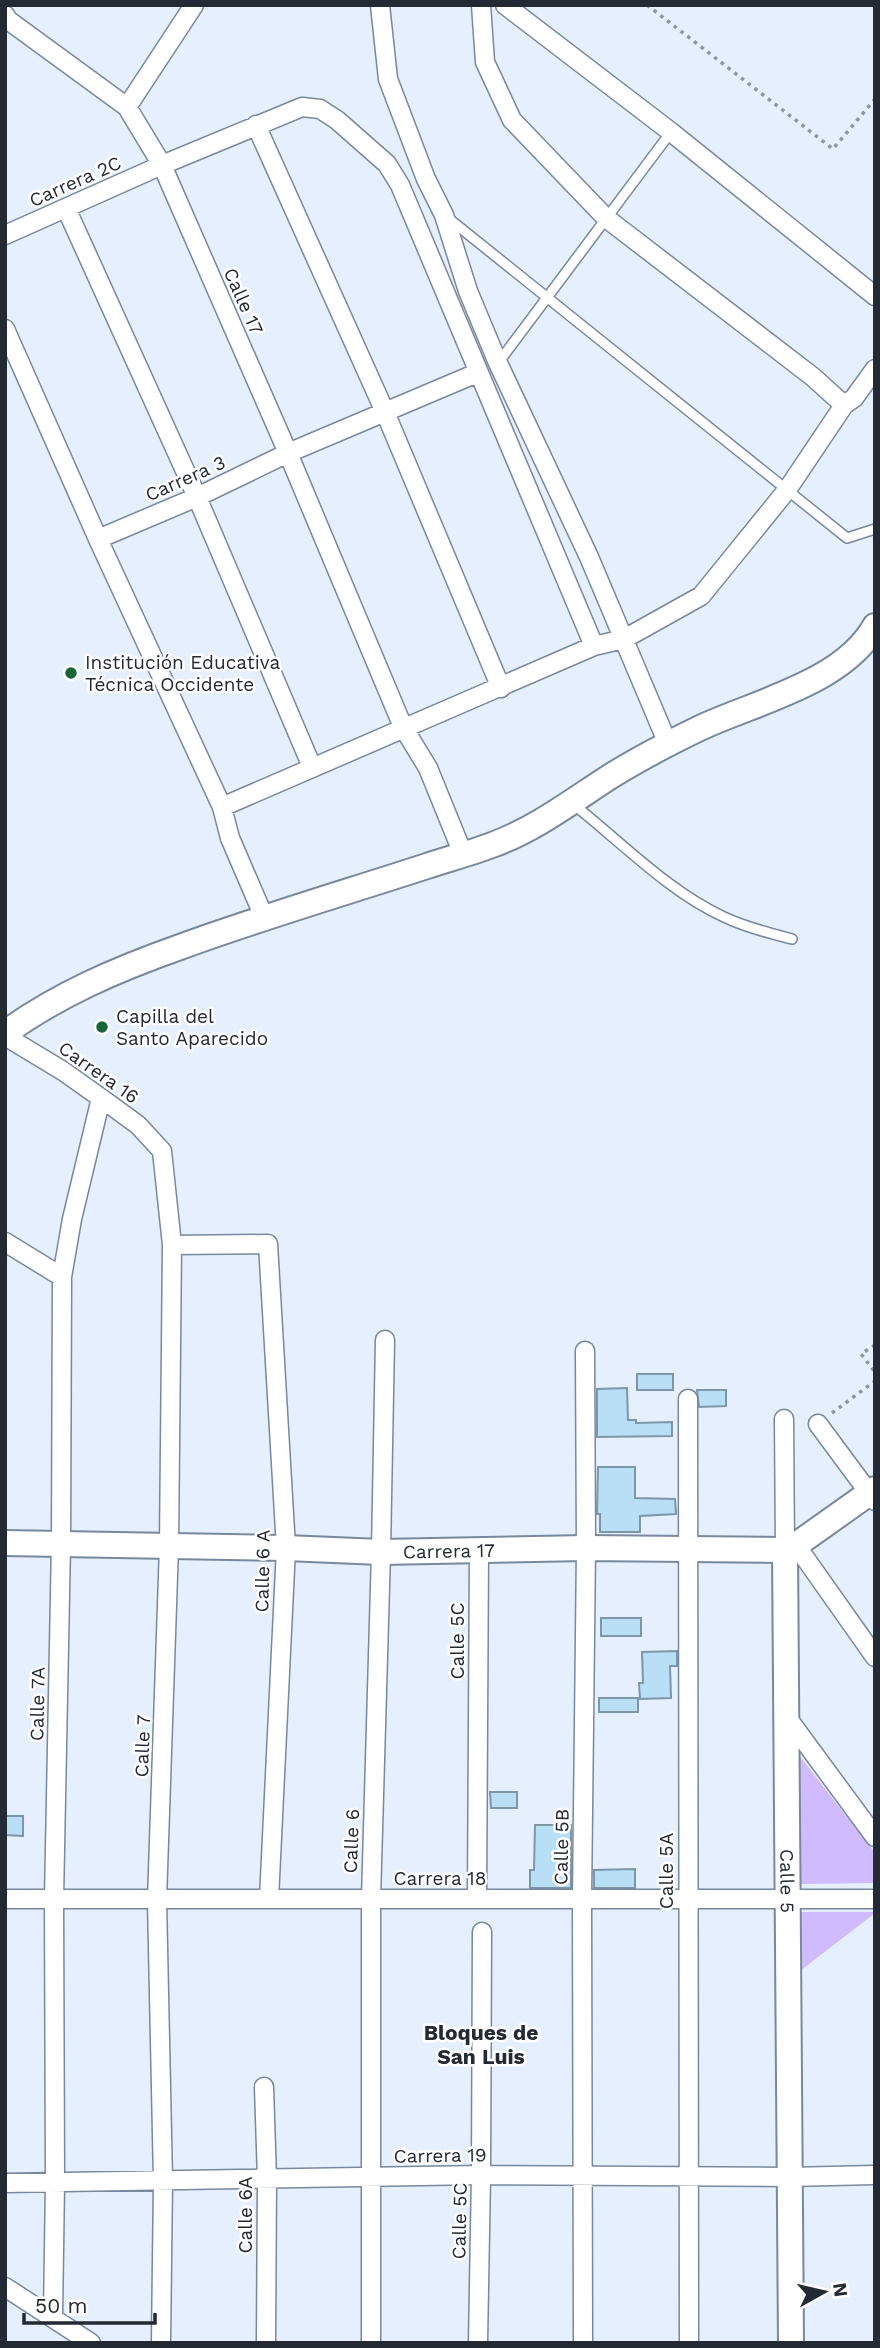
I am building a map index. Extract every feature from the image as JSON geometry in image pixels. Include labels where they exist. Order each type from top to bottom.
[{"type":"street","points":[[380,5],[388,79],[426,179],[444,215],[468,291],[498,363],[589,557],[668,744]]},
{"type":"street","points":[[481,5],[485,62],[512,120],[606,218],[813,377],[845,405]]},
{"type":"street","points":[[505,5],[671,132],[875,296]]},
{"type":"street","points":[[5,15],[8,20],[127,107],[187,7]]},
{"type":"street","name":"Calle 17","points":[[127,107],[162,165],[288,453],[403,727],[428,768],[463,854]]},
{"type":"street","name":"Carrera 2C","points":[[5,235],[256,125],[302,107],[320,108],[387,164],[400,185],[594,646]]},
{"type":"street","points":[[256,125],[385,412],[501,688]]},
{"type":"street","points":[[66,208],[197,497],[312,767]]},
{"type":"street","points":[[5,330],[98,540],[222,807],[230,838],[264,917]]},
{"type":"street","points":[[222,807],[594,646],[624,639],[701,596],[788,490],[845,405],[854,398],[875,369]]},
{"type":"street","name":"Carrera 3","points":[[98,540],[197,497],[288,453],[477,373]]},
{"type":"street","points":[[5,1035],[72,990],[128,965],[264,917],[492,845],[538,825],[643,757],[830,671],[869,636],[875,626]]},
{"type":"street","name":"Carrera 16","points":[[5,1035],[63,1071],[138,1125],[162,1151]]},
{"type":"street","name":"Calle 7A","points":[[52,2316],[62,1277],[72,1219],[101,1098]]},
{"type":"street","name":"Calle 7","points":[[160,2343],[163,2181],[157,1900],[169,1546],[172,1245],[162,1151]]},
{"type":"street","points":[[5,1242],[62,1277]]},
{"type":"street","name":"Calle 6 A","points":[[172,1245],[268,1244],[286,1548],[269,1899]]},
{"type":"street","name":"Calle 6","points":[[371,2343],[371,1899],[382,1552],[385,1340]]},
{"type":"street","name":"Calle 5B","points":[[583,2343],[585,1351]]},
{"type":"street","name":"Calle 5A","points":[[688,1399],[688,2343]]},
{"type":"street","name":"Calle 5","points":[[784,1419],[790,1548],[786,1715],[791,2343]]},
{"type":"street","points":[[818,1424],[873,1494],[790,1548],[875,1657]]},
{"type":"street","name":"Carrera 17","points":[[5,1543],[382,1552],[790,1548]]},
{"type":"street","name":"Calle 5C","points":[[477,1899],[479,1550]]},
{"type":"street","points":[[786,1715],[875,1837]]},
{"type":"street","name":"Carrera 18","points":[[5,1899],[875,1899]]},
{"type":"street","name":"Calle 5C","points":[[478,2343],[482,1932]]},
{"type":"street","name":"Calle 6A","points":[[264,2087],[267,2179],[266,2343]]},
{"type":"street","name":"Carrera 19","points":[[5,2183],[481,2175],[875,2175]]},
{"type":"street","points":[[6,2291],[52,2316],[91,2343]]},
{"type":"lane","points":[[498,363],[671,132]]},
{"type":"lane","points":[[444,215],[847,538],[875,529]]},
{"type":"lane","points":[[571,802],[699,904],[725,918],[792,939]]},
{"type":"path","points":[[647,5],[833,149],[875,99]]},
{"type":"path","points":[[875,1345],[862,1354],[875,1372]]},
{"type":"path","points":[[818,1424],[875,1381]]},
{"type":"shaded area","points":[[798,1754],[875,1853],[875,1883],[801,1884]]},
{"type":"shaded area","points":[[801,1912],[875,1912],[875,1913],[800,1971]]},
{"type":"building","points":[[637,1374],[673,1374],[673,1390],[637,1390]]},
{"type":"building","points":[[627,1388],[628,1420],[636,1420],[636,1423],[672,1422],[672,1436],[597,1437],[597,1389]]},
{"type":"building","points":[[697,1390],[726,1390],[726,1406],[699,1407]]},
{"type":"building","points":[[598,1467],[635,1467],[635,1498],[675,1499],[676,1514],[640,1516],[640,1532],[600,1532],[600,1514],[597,1514]]},
{"type":"building","points":[[601,1618],[641,1618],[641,1636],[601,1636]]},
{"type":"building","points":[[677,1651],[677,1666],[670,1666],[671,1698],[640,1699],[639,1683],[643,1683],[642,1652]]},
{"type":"building","points":[[599,1698],[638,1698],[638,1712],[599,1712]]},
{"type":"building","points":[[490,1792],[517,1792],[517,1808],[491,1808]]},
{"type":"building","points":[[5,1816],[23,1816],[23,1836],[5,1835]]},
{"type":"building","points":[[535,1825],[571,1825],[571,1888],[530,1888],[530,1870],[534,1870]]},
{"type":"building","points":[[635,1869],[635,1888],[594,1888],[594,1870]]},
{"type":"place","name":"Institución Educativa Técnica Occidente","points":[[71,673]]},
{"type":"place","name":"Capilla del Santo Aparecido","points":[[102,1027]]},
{"type":"district","name":"Bloques de San Luis","points":[[481,2045]]}]
